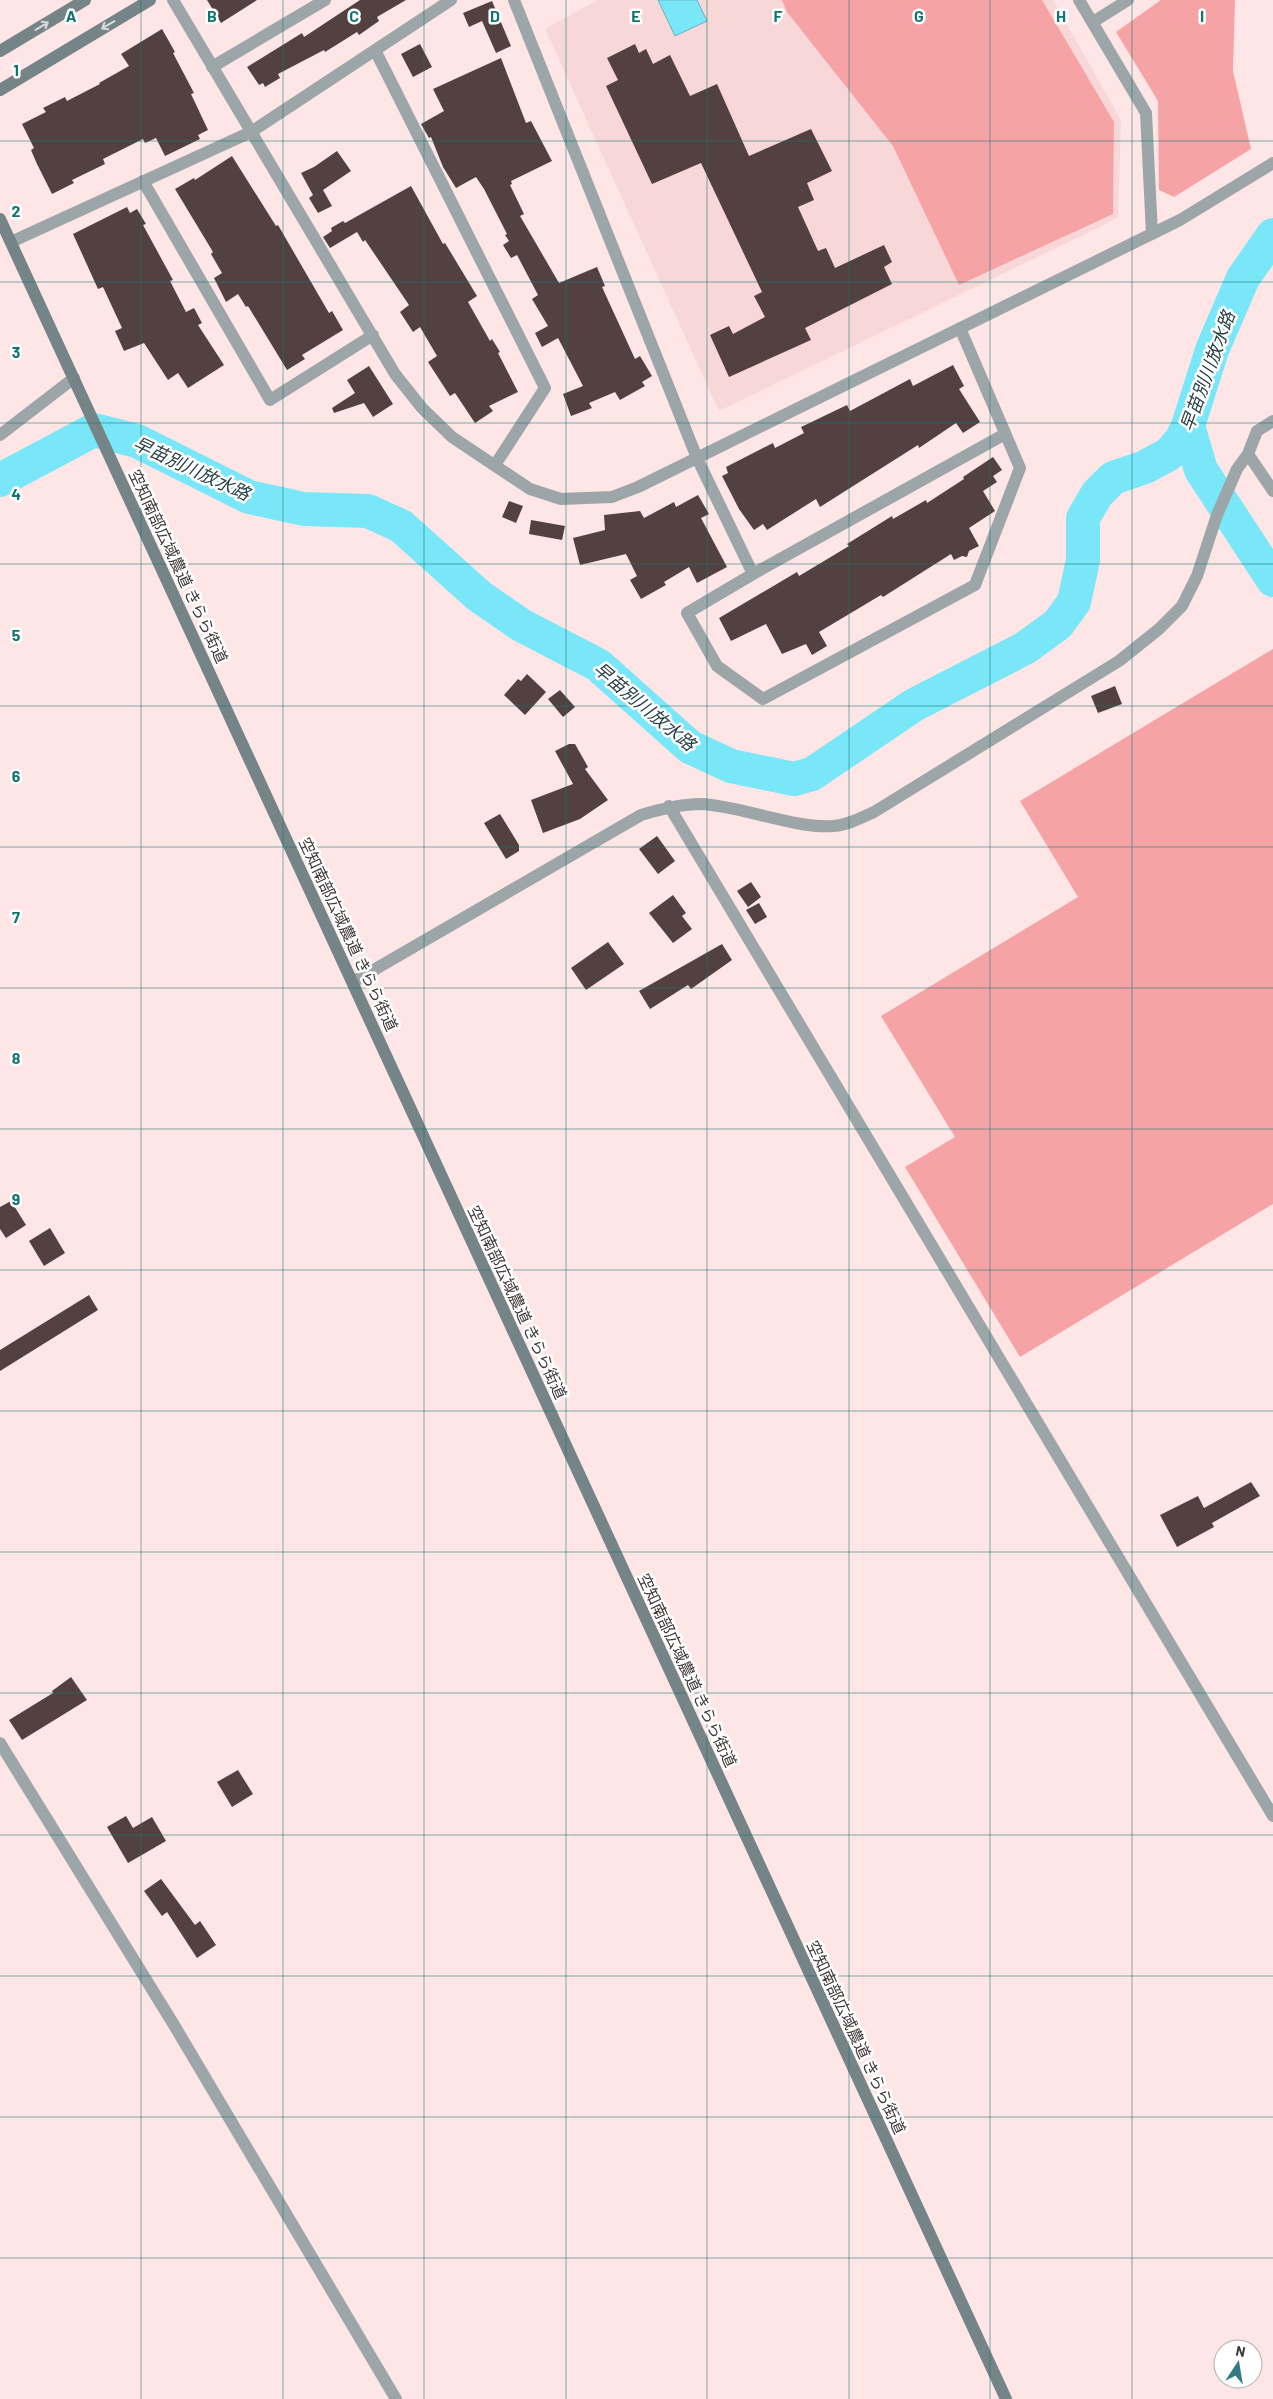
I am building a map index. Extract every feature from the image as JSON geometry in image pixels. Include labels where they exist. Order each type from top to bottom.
[{"type":"street","points":[[0,51],[85,0]]},
{"type":"street","points":[[0,90],[150,0]]},
{"type":"street","points":[[173,0],[396,374],[422,408],[452,437],[530,489],[562,499],[612,497],[697,458],[1152,234],[1273,163]]},
{"type":"street","points":[[212,67],[325,0]]},
{"type":"street","points":[[11,242],[251,132],[451,0]]},
{"type":"street","points":[[514,0],[697,458],[752,574]]},
{"type":"street","points":[[1079,0],[1146,113],[1152,234]]},
{"type":"street","points":[[1093,22],[1128,0]]},
{"type":"street","points":[[375,50],[545,388],[495,465]]},
{"type":"street","points":[[144,181],[270,400],[373,336]]},
{"type":"street","name":"空知南部広域農道 きらら街道","points":[[0,219],[1006,2399]]},
{"type":"street","points":[[960,328],[1020,468],[975,585],[763,699],[717,666],[687,613],[752,574],[1005,434]]},
{"type":"street","points":[[0,435],[74,378]]},
{"type":"street","points":[[353,982],[641,815],[669,806],[702,804],[834,826],[853,822],[882,807],[1119,661],[1159,629],[1182,606],[1194,584],[1217,515],[1237,469],[1248,454],[1257,431],[1273,421]]},
{"type":"street","points":[[1248,454],[1273,491]]},
{"type":"street","points":[[669,806],[1273,1816]]},
{"type":"street","points":[[0,1743],[174,2026],[396,2399]]},
{"type":"shaded area","points":[[598,0],[1053,0],[1121,120],[1118,218],[719,411],[545,29]]},
{"type":"shaded area","points":[[782,0],[1042,0],[1114,122],[1113,214],[959,285],[893,146],[787,12]]},
{"type":"shaded area","points":[[1161,0],[1235,0],[1233,71],[1251,149],[1174,197],[1159,190],[1158,101],[1116,32]]},
{"type":"shaded area","points":[[1273,649],[1273,1204],[1020,1357],[905,1167],[955,1137],[881,1016],[1078,897],[1020,801]]},
{"type":"water","points":[[658,0],[697,0],[707,21],[675,36]]},
{"type":"building","points":[[207,0],[257,0],[221,23]]},
{"type":"building","points":[[360,0],[406,0],[377,17],[379,21],[359,35],[357,32],[325,52],[324,50],[278,74],[280,78],[265,87],[263,83],[259,85],[247,67],[302,33],[304,37]]},
{"type":"building","points":[[492,1],[511,46],[496,53],[482,21],[469,27],[463,13]]},
{"type":"building","points":[[162,29],[194,93],[191,94],[208,130],[198,135],[200,139],[165,156],[156,138],[145,143],[143,139],[103,159],[105,164],[72,180],[74,183],[52,194],[31,150],[34,148],[22,124],[46,112],[43,108],[65,97],[67,101],[129,66],[121,54]]},
{"type":"building","points":[[420,44],[432,67],[413,77],[401,54]]},
{"type":"building","points":[[635,44],[639,53],[646,49],[653,64],[670,55],[690,96],[717,84],[749,156],[811,129],[832,171],[807,183],[814,200],[798,207],[818,251],[826,248],[835,268],[884,245],[892,262],[884,267],[892,284],[805,328],[811,340],[729,377],[710,335],[729,326],[733,334],[765,317],[754,296],[762,292],[701,163],[652,184],[606,86],[618,80],[607,58]]},
{"type":"building","points":[[501,58],[526,123],[531,121],[552,161],[511,181],[512,184],[510,185],[524,214],[520,216],[559,283],[597,267],[605,286],[602,287],[635,359],[640,356],[652,376],[642,382],[645,386],[620,400],[615,392],[589,403],[592,408],[571,416],[563,394],[583,386],[558,338],[542,347],[535,333],[548,326],[532,299],[538,295],[517,255],[511,258],[503,245],[509,241],[505,235],[507,234],[484,189],[476,177],[456,188],[443,167],[431,137],[429,138],[421,124],[444,111],[433,89]]},
{"type":"building","points":[[337,151],[351,171],[323,190],[332,206],[318,213],[309,198],[313,195],[301,173],[314,167]]},
{"type":"building","points":[[232,156],[276,226],[278,225],[329,313],[332,311],[343,330],[302,355],[305,359],[287,370],[248,306],[246,307],[238,294],[226,302],[214,278],[222,273],[211,254],[213,252],[175,189],[194,178],[195,180]]},
{"type":"building","points":[[411,186],[443,244],[445,243],[477,296],[468,302],[490,341],[492,339],[500,352],[498,353],[518,392],[489,406],[493,411],[475,423],[455,393],[450,396],[428,362],[437,356],[420,327],[413,332],[400,312],[409,305],[365,240],[363,242],[357,232],[330,248],[323,237],[332,231],[331,228],[343,221],[345,223]]},
{"type":"building","points":[[127,207],[130,213],[137,209],[146,224],[143,225],[173,280],[170,281],[186,312],[194,308],[202,323],[198,325],[224,365],[188,388],[178,373],[168,380],[144,343],[124,351],[115,331],[122,328],[103,287],[98,289],[73,234]]},
{"type":"building","points":[[953,365],[964,386],[959,389],[980,422],[963,433],[956,423],[919,448],[918,445],[820,507],[816,499],[767,530],[763,524],[754,530],[739,509],[722,476],[728,473],[726,467],[773,443],[775,448],[804,433],[801,427],[847,405],[850,411],[910,379],[913,386]]},
{"type":"building","points":[[369,366],[393,404],[373,417],[364,403],[334,413],[332,408],[355,393],[347,380]]},
{"type":"building","points":[[993,457],[1002,470],[993,476],[997,482],[983,491],[995,511],[969,528],[979,546],[969,551],[967,557],[962,556],[954,560],[951,554],[883,597],[881,595],[819,632],[827,646],[812,655],[806,644],[782,654],[766,624],[731,641],[719,618],[797,572],[799,576],[849,546],[847,544],[892,516],[893,519],[926,500],[927,503]]},
{"type":"building","points":[[698,495],[709,514],[701,518],[727,567],[697,583],[689,567],[664,582],[666,585],[641,599],[630,580],[637,576],[626,554],[580,565],[573,538],[605,530],[604,515],[640,511],[644,518],[674,502],[676,507]]},
{"type":"building","points":[[509,501],[523,506],[516,523],[502,517]]},
{"type":"building","points":[[531,520],[565,526],[562,540],[529,534]]},
{"type":"building","points":[[527,674],[546,692],[525,715],[504,695],[518,679],[521,681]]},
{"type":"building","points":[[1115,686],[1122,704],[1098,713],[1091,696]]},
{"type":"building","points":[[560,690],[575,707],[563,717],[548,699]]},
{"type":"building","points":[[569,744],[575,744],[588,767],[585,769],[608,800],[580,819],[543,833],[531,800],[573,784],[555,751]]},
{"type":"building","points":[[500,814],[519,845],[519,851],[506,859],[484,823]]},
{"type":"building","points":[[657,836],[675,861],[658,874],[639,849]]},
{"type":"building","points":[[751,882],[761,897],[748,907],[737,891]]},
{"type":"building","points":[[673,895],[686,913],[682,916],[692,929],[673,943],[649,913]]},
{"type":"building","points":[[759,903],[767,917],[755,924],[746,910]]},
{"type":"building","points":[[608,942],[624,964],[586,990],[571,968]]},
{"type":"building","points":[[722,944],[732,960],[691,989],[688,985],[650,1009],[639,991]]},
{"type":"building","points":[[11,1201],[26,1225],[6,1238],[0,1229],[0,1207]]},
{"type":"building","points":[[50,1228],[65,1253],[44,1266],[29,1241]]},
{"type":"building","points":[[89,1295],[98,1310],[0,1371],[0,1350]]},
{"type":"building","points":[[1251,1482],[1260,1496],[1212,1523],[1214,1527],[1177,1547],[1160,1515],[1198,1496],[1204,1508]]},
{"type":"building","points":[[71,1677],[87,1700],[22,1740],[9,1720],[53,1693],[52,1691]]},
{"type":"building","points":[[238,1770],[253,1794],[232,1807],[217,1782]]},
{"type":"building","points":[[126,1816],[133,1828],[152,1817],[166,1841],[128,1863],[107,1827]]},
{"type":"building","points":[[161,1879],[195,1925],[200,1921],[216,1945],[197,1958],[167,1912],[162,1916],[144,1891]]},
{"type":"waterway","name":"早苗別川放水路","points":[[0,480],[94,430],[137,441],[249,497],[304,509],[368,511],[401,526],[479,596],[521,625],[598,665],[690,747],[731,766],[794,779],[812,774],[914,705],[1025,648],[1058,624],[1074,602],[1083,560],[1083,518],[1097,494],[1113,478],[1145,467],[1169,454],[1181,440],[1188,426],[1212,350],[1243,278],[1273,235]]},
{"type":"waterway","points":[[1188,426],[1201,470],[1273,580]]}]
